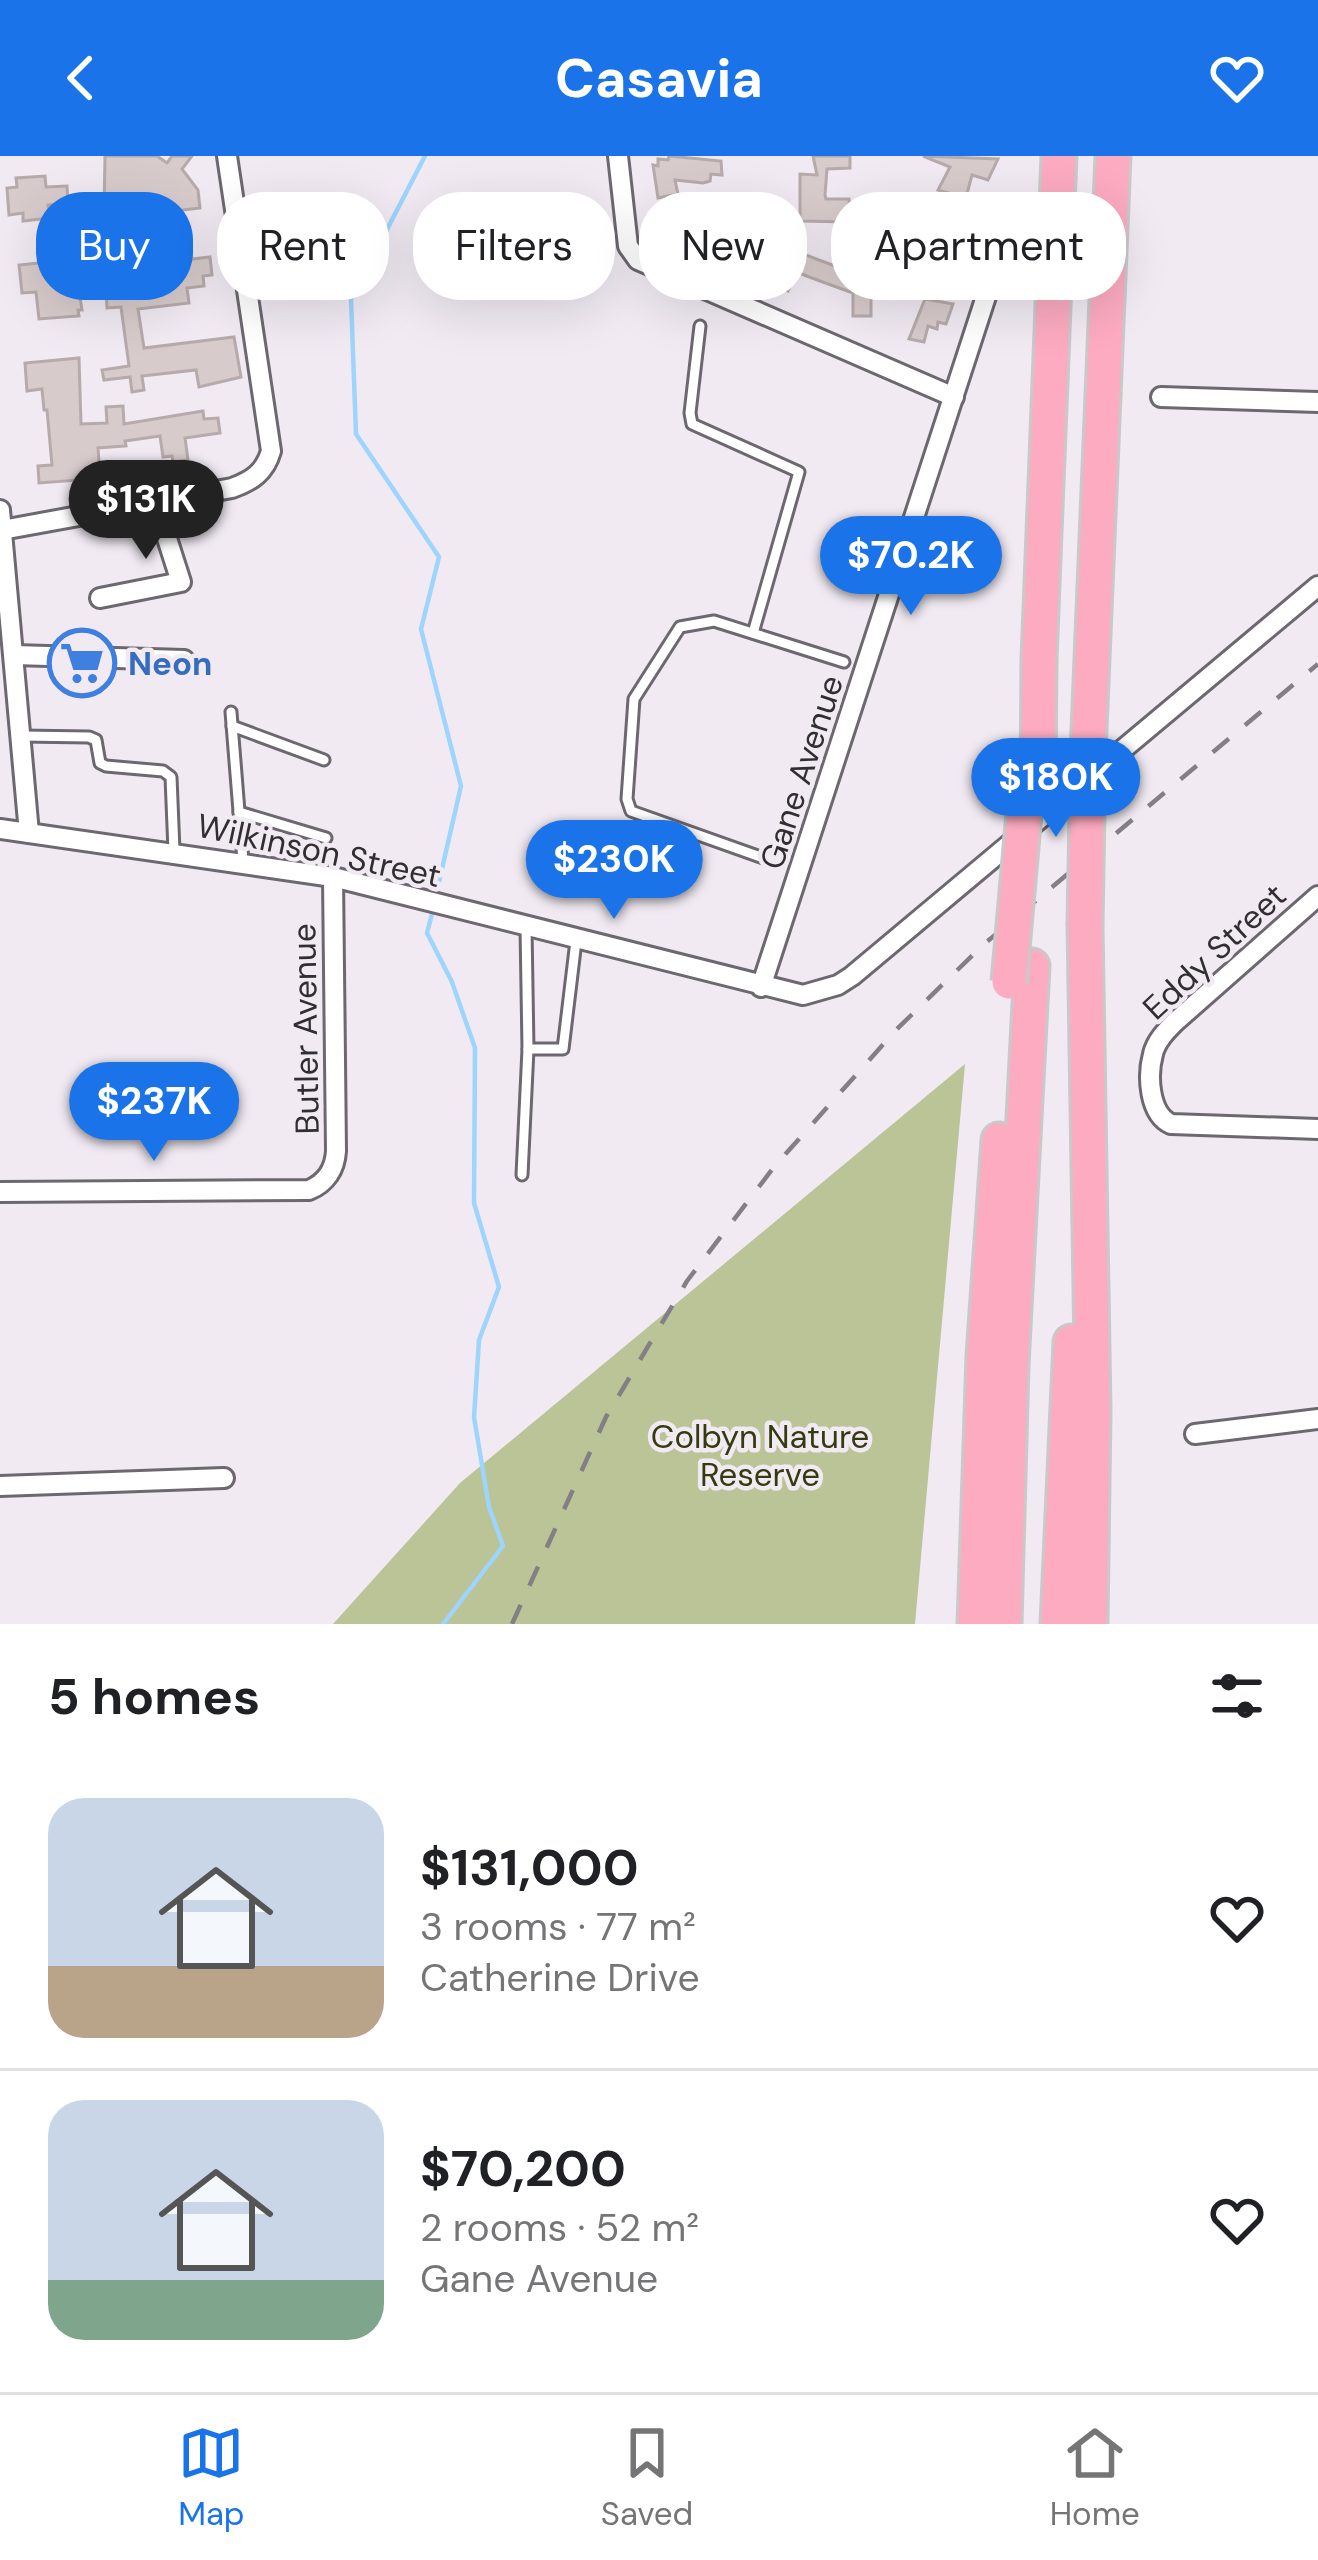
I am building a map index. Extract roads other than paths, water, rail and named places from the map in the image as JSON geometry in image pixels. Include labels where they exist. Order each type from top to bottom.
[{"type":"highway","points":[[1004,1624],[1021,974],[1059,156]]},
{"type":"highway","points":[[1090,1624],[1093,1411],[1085,925],[1113,156]]},
{"type":"highway","points":[[975,1624],[984,1356],[1021,974]]},
{"type":"highway","points":[[1058,1624],[1085,981]]},
{"type":"street","points":[[29,833],[1,520],[156,504],[232,488],[250,482],[262,471],[271,451],[227,156]]},
{"type":"street","points":[[618,156],[631,253],[649,267],[954,397]]},
{"type":"street","name":"Gane Avenue","points":[[761,987],[985,300]]},
{"type":"street","points":[[1161,397],[1318,402]]},
{"type":"street","points":[[100,598],[181,582],[156,504]]},
{"type":"street","name":"Wilkinson Street","points":[[0,829],[334,877],[803,995],[845,981],[1318,586]]},
{"type":"street","points":[[14,655],[184,660]]},
{"type":"street","name":"Butler Avenue","points":[[0,1192],[310,1190],[326,1177],[336,1151],[334,877]]},
{"type":"street","name":"Eddy Street","points":[[1318,896],[1165,1033],[1152,1058],[1154,1107],[1162,1120],[1178,1125],[1318,1129]]},
{"type":"street","points":[[1195,1434],[1318,1419]]},
{"type":"street","points":[[0,1486],[224,1478]]},
{"type":"lane","points":[[700,326],[692,424],[799,472],[754,633]]},
{"type":"lane","points":[[769,860],[631,811],[627,799],[632,708],[680,627],[708,621],[844,662]]},
{"type":"lane","points":[[231,712],[243,861]]},
{"type":"lane","points":[[232,726],[324,760]]},
{"type":"lane","points":[[21,736],[88,737],[96,740],[100,763],[106,766],[163,771],[171,777],[174,851]]},
{"type":"lane","points":[[239,812],[326,838]]},
{"type":"lane","points":[[522,1175],[528,1049],[526,927]]},
{"type":"lane","points":[[528,1049],[563,1048],[576,940]]},
{"type":"waterway","points":[[425,156],[351,299],[356,434],[439,557],[421,629],[461,786],[436,895]]},
{"type":"waterway","points":[[434,906],[427,933],[452,982],[475,1048],[474,1203],[499,1287],[479,1340],[474,1417],[489,1507],[503,1546],[443,1624]]},
{"type":"railway","points":[[512,1624],[606,1417],[687,1281],[774,1167],[896,1030],[983,945],[1318,664]]},
{"type":"place","name":"Neon","points":[[82,663]]},
{"type":"park label","name":"Colbyn Nature Reserve","points":[[760,1455]]}]
